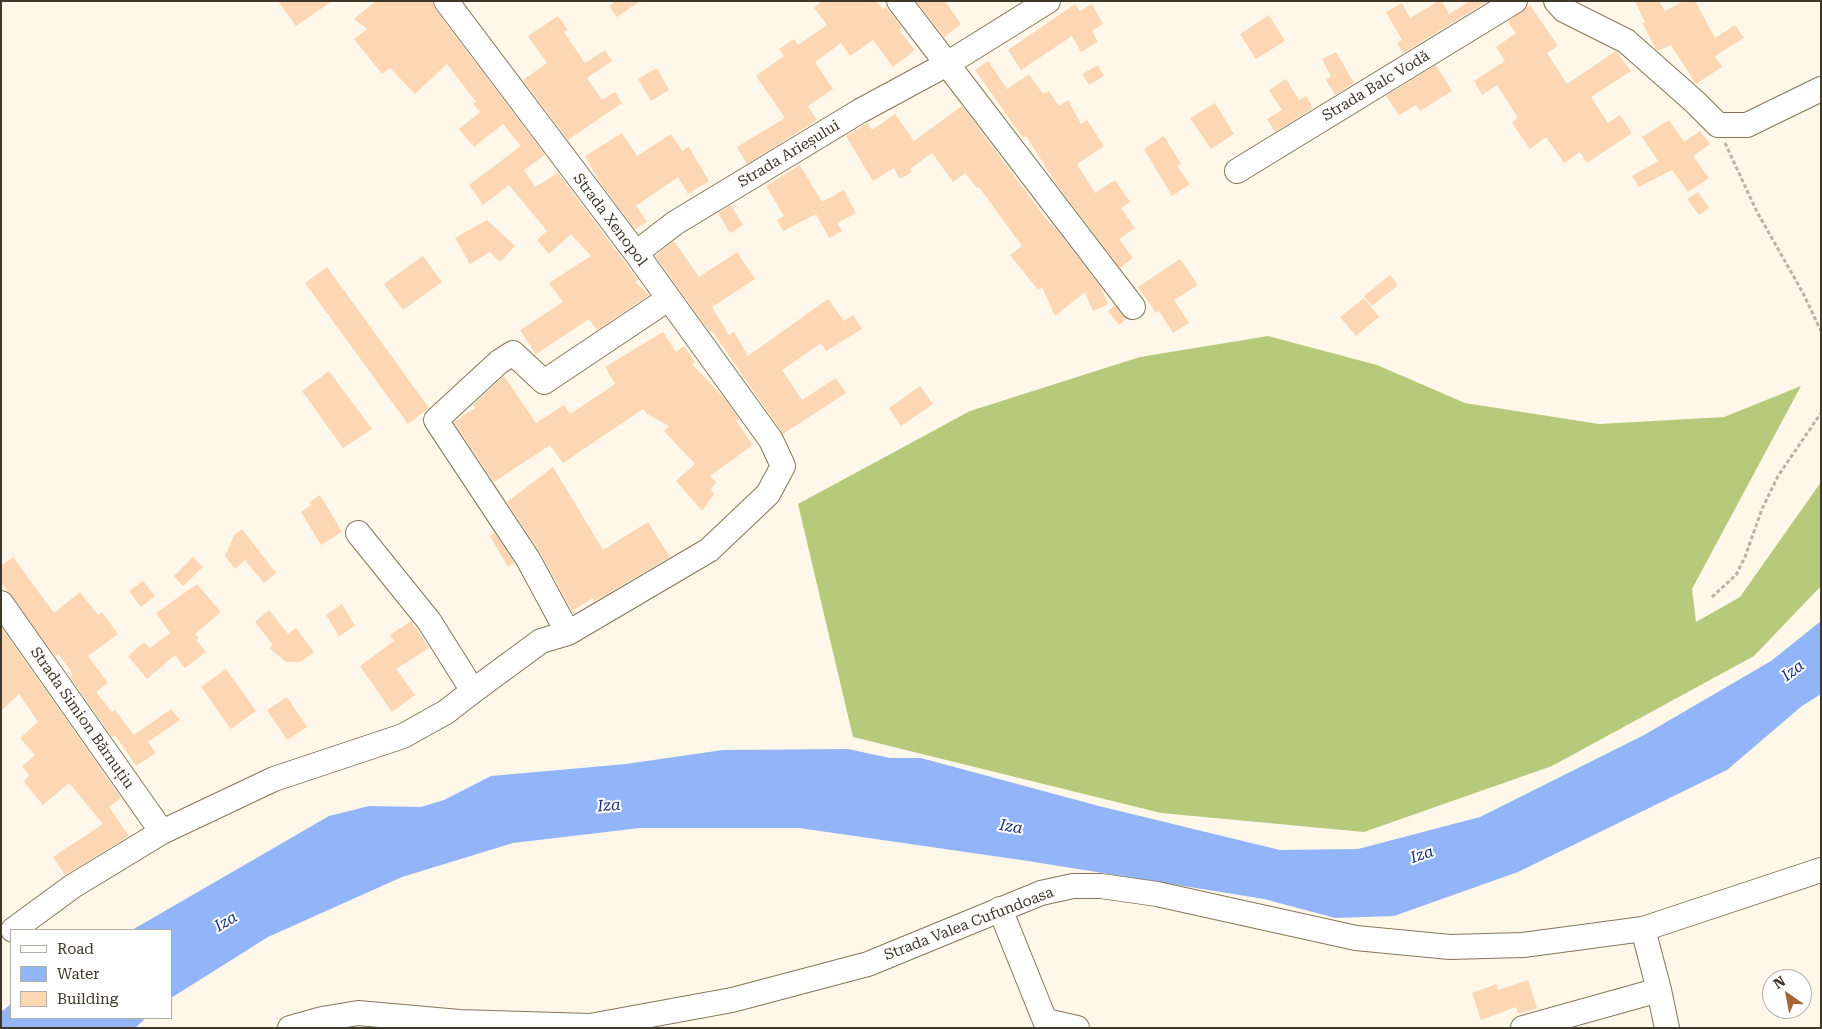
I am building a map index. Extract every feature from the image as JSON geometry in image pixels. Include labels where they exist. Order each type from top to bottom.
[{"type":"street","name":"Strada Xenopol","points":[[446,1],[636,253],[771,440],[783,466],[768,494],[709,550],[568,633]]},
{"type":"street","points":[[899,1],[1133,307]]},
{"type":"street","name":"Strada Arieșului","points":[[636,253],[675,223],[860,111],[947,64],[1048,1]]},
{"type":"street","name":"Strada Balc Vodă","points":[[1237,171],[1515,1]]},
{"type":"street","points":[[1556,1],[1564,10],[1626,41],[1696,102],[1718,125],[1747,125],[1821,89]]},
{"type":"street","points":[[15,929],[73,886],[162,832],[274,778],[403,736],[446,712],[541,641],[568,633],[528,559],[436,420],[499,362],[513,353],[544,382],[668,299]]},
{"type":"street","points":[[358,533],[429,621],[473,692]]},
{"type":"street","name":"Strada Simion Bărnuțiu","points":[[1,603],[162,832]]},
{"type":"street","name":"Strada Valea Cufundoasa","points":[[290,1028],[322,1019],[358,1013],[459,1022],[590,1026],[732,1000],[868,964],[1040,893],[1073,886],[1101,886],[1157,894],[1356,938],[1450,947],[1522,945],[1643,930],[1821,870]]},
{"type":"street","points":[[1000,909],[1047,1024],[1077,1028]]},
{"type":"street","points":[[1643,930],[1667,1028]]},
{"type":"street","points":[[1523,1028],[1659,990]]},
{"type":"path","points":[[1718,125],[1757,212],[1803,293],[1821,332]]},
{"type":"path","points":[[1712,596],[1736,575],[1745,557],[1754,527],[1778,476],[1821,413]]},
{"type":"green space","points":[[1268,336],[1377,365],[1465,403],[1599,424],[1724,417],[1801,386],[1692,589],[1696,622],[1740,597],[1821,482],[1821,586],[1754,656],[1552,766],[1364,832],[1161,813],[853,737],[798,504],[970,411],[1140,357]]},
{"type":"water","name":"Iza","points":[[1821,621],[1821,694],[1802,706],[1727,770],[1518,872],[1394,916],[1335,918],[1264,899],[1028,861],[799,828],[640,828],[513,843],[402,877],[268,937],[172,997],[172,929],[134,929],[329,816],[369,806],[421,807],[444,800],[491,776],[626,764],[723,750],[848,749],[890,758],[921,758],[1099,806],[1280,850],[1358,849],[1480,817],[1644,735],[1771,661]]},
{"type":"water","points":[[10,1005],[10,1019],[145,1019],[135,1028],[1,1028],[1,1012]]},
{"type":"building","points":[[278,1],[332,1],[296,26]]},
{"type":"building","points":[[376,1],[432,1],[435,9],[545,155],[524,170],[535,187],[558,173],[638,280],[635,282],[649,295],[597,330],[589,319],[536,354],[520,330],[563,302],[549,283],[591,256],[571,234],[549,254],[537,240],[547,231],[509,185],[483,205],[469,185],[521,146],[503,124],[474,147],[459,129],[480,112],[473,104],[476,102],[447,64],[415,94],[390,68],[382,74],[354,39],[367,29],[354,19]]},
{"type":"building","points":[[616,1],[640,1],[617,17],[609,6]]},
{"type":"building","points":[[822,1],[876,1],[883,9],[886,7],[902,28],[899,30],[915,50],[893,67],[873,40],[850,56],[841,43],[815,62],[833,89],[808,106],[817,120],[747,164],[737,147],[785,118],[756,76],[784,56],[779,49],[794,39],[798,45],[827,25],[814,8]]},
{"type":"building","points":[[916,1],[945,1],[961,24],[944,37]]},
{"type":"building","points":[[1442,1],[1449,14],[1470,1],[1488,1],[1403,53],[1397,43],[1402,40],[1386,12],[1402,3],[1410,18]]},
{"type":"building","points":[[1635,1],[1659,1],[1665,11],[1684,1],[1695,1],[1715,38],[1735,25],[1744,38],[1715,56],[1722,67],[1696,84],[1671,45],[1658,51],[1656,49],[1642,23],[1645,22]]},
{"type":"building","points":[[1075,4],[1080,11],[1092,4],[1103,24],[1092,31],[1098,42],[1081,52],[1072,36],[1021,70],[1008,50]]},
{"type":"building","points":[[1530,5],[1558,46],[1547,53],[1567,84],[1616,51],[1631,71],[1591,97],[1608,123],[1620,115],[1632,133],[1587,163],[1580,152],[1564,163],[1546,137],[1530,149],[1512,123],[1518,118],[1497,85],[1482,95],[1474,81],[1505,61],[1496,47],[1516,33],[1508,22]]},
{"type":"building","points":[[1269,15],[1285,41],[1256,59],[1240,34]]},
{"type":"building","points":[[558,16],[568,30],[564,32],[585,63],[605,50],[612,61],[587,78],[602,100],[615,92],[622,103],[568,140],[523,80],[547,63],[528,36]]},
{"type":"building","points":[[1336,52],[1354,83],[1335,95],[1326,80],[1331,76],[1322,59]]},
{"type":"building","points":[[988,61],[1007,89],[1029,74],[1043,94],[1049,91],[1059,106],[1068,100],[1081,124],[1087,120],[1104,146],[1077,164],[1095,193],[1115,180],[1130,202],[1121,208],[1135,228],[1119,239],[1133,258],[1120,268],[1057,185],[1026,136],[1023,138],[975,70]]},
{"type":"building","points":[[1098,65],[1104,76],[1089,85],[1082,74]]},
{"type":"building","points":[[1436,65],[1452,91],[1420,111],[1416,105],[1399,115],[1386,96]]},
{"type":"building","points":[[657,68],[669,90],[651,101],[638,79]]},
{"type":"building","points":[[1286,79],[1299,100],[1306,96],[1313,108],[1275,132],[1267,119],[1282,110],[1269,90]]},
{"type":"building","points":[[1215,103],[1234,134],[1211,149],[1190,118]]},
{"type":"building","points":[[962,106],[1050,224],[1100,286],[1108,304],[1093,311],[1085,292],[1055,316],[1042,287],[1038,290],[1010,255],[1022,246],[979,187],[977,188],[965,173],[953,182],[932,153],[910,169],[912,172],[900,179],[894,168],[873,181],[846,136],[868,123],[872,130],[895,114],[914,141]]},
{"type":"building","points":[[1669,120],[1684,142],[1700,131],[1710,144],[1693,156],[1709,178],[1688,192],[1672,170],[1639,187],[1632,176],[1658,161],[1642,137]]},
{"type":"building","points":[[622,133],[637,156],[671,134],[682,151],[689,147],[709,181],[688,194],[678,177],[636,206],[647,222],[635,229],[599,181],[585,156]]},
{"type":"building","points":[[1164,136],[1181,164],[1177,166],[1190,184],[1172,196],[1144,149]]},
{"type":"building","points":[[800,165],[822,202],[844,190],[856,213],[837,223],[842,231],[829,238],[816,214],[783,231],[777,220],[784,216],[766,186]]},
{"type":"building","points":[[1698,192],[1709,208],[1699,215],[1687,199]]},
{"type":"building","points":[[731,205],[743,225],[730,233],[718,213]]},
{"type":"building","points":[[487,220],[515,246],[500,262],[490,252],[470,264],[455,238]]},
{"type":"building","points":[[674,241],[699,277],[737,252],[755,279],[712,307],[729,335],[734,332],[748,356],[828,299],[844,321],[853,315],[862,329],[826,351],[821,343],[782,370],[802,400],[836,378],[846,393],[783,434],[712,331],[710,332],[655,256]]},
{"type":"building","points":[[423,256],[442,282],[403,310],[384,284]]},
{"type":"building","points":[[1180,259],[1198,285],[1174,300],[1189,323],[1173,333],[1159,311],[1156,313],[1138,287]]},
{"type":"building","points":[[327,267],[429,408],[408,424],[305,283]]},
{"type":"building","points":[[1390,275],[1398,285],[1372,306],[1364,296]]},
{"type":"building","points":[[1364,298],[1379,317],[1356,336],[1340,317]]},
{"type":"building","points":[[1115,305],[1126,319],[1119,325],[1108,311]]},
{"type":"building","points":[[663,332],[676,352],[684,346],[695,362],[692,364],[725,399],[739,419],[736,421],[753,445],[710,476],[716,482],[711,489],[714,494],[702,511],[676,481],[695,464],[664,431],[669,426],[647,414],[643,409],[563,463],[550,445],[494,482],[454,422],[475,408],[473,405],[504,376],[536,423],[564,405],[570,414],[615,384],[605,367]]},
{"type":"building","points":[[329,371],[372,429],[343,448],[302,391]]},
{"type":"building","points":[[920,386],[933,404],[901,426],[889,408]]},
{"type":"building","points":[[553,467],[603,550],[648,522],[670,557],[595,601],[593,598],[572,611],[540,552],[507,502]]},
{"type":"building","points":[[320,495],[342,532],[321,545],[301,512],[311,505],[309,502]]},
{"type":"building","points":[[242,529],[276,573],[264,583],[245,560],[235,569],[225,556],[235,534]]},
{"type":"building","points":[[495,533],[514,563],[508,567],[490,536]]},
{"type":"building","points":[[13,557],[54,613],[80,592],[98,615],[102,612],[118,634],[88,656],[108,683],[96,692],[112,712],[115,710],[134,735],[171,709],[180,720],[148,742],[156,753],[136,766],[115,735],[112,737],[70,677],[73,675],[59,654],[55,656],[1,582],[1,566]]},
{"type":"building","points":[[193,557],[203,567],[183,586],[174,576]]},
{"type":"building","points":[[143,581],[155,596],[141,607],[129,591]]},
{"type":"building","points":[[197,584],[221,612],[195,634],[199,638],[196,640],[206,652],[185,668],[175,655],[147,679],[128,656],[144,642],[150,648],[170,633],[156,613]]},
{"type":"building","points":[[342,604],[355,626],[339,636],[326,615]]},
{"type":"building","points":[[269,610],[288,634],[296,628],[314,652],[300,662],[286,662],[269,648],[273,645],[255,622]]},
{"type":"building","points":[[411,621],[429,648],[396,669],[415,695],[392,712],[360,666],[394,641],[390,635]]},
{"type":"building","points":[[1,627],[121,798],[109,807],[129,836],[65,875],[53,857],[103,824],[69,783],[43,805],[24,782],[29,775],[22,766],[35,755],[20,738],[38,722],[19,694],[1,711]]},
{"type":"building","points":[[226,669],[256,711],[231,729],[201,687]]},
{"type":"building","points":[[287,697],[307,727],[287,740],[267,710]]},
{"type":"building","points":[[1528,980],[1537,1008],[1518,1014],[1516,1007],[1481,1020],[1472,993],[1496,984],[1498,990]]}]
